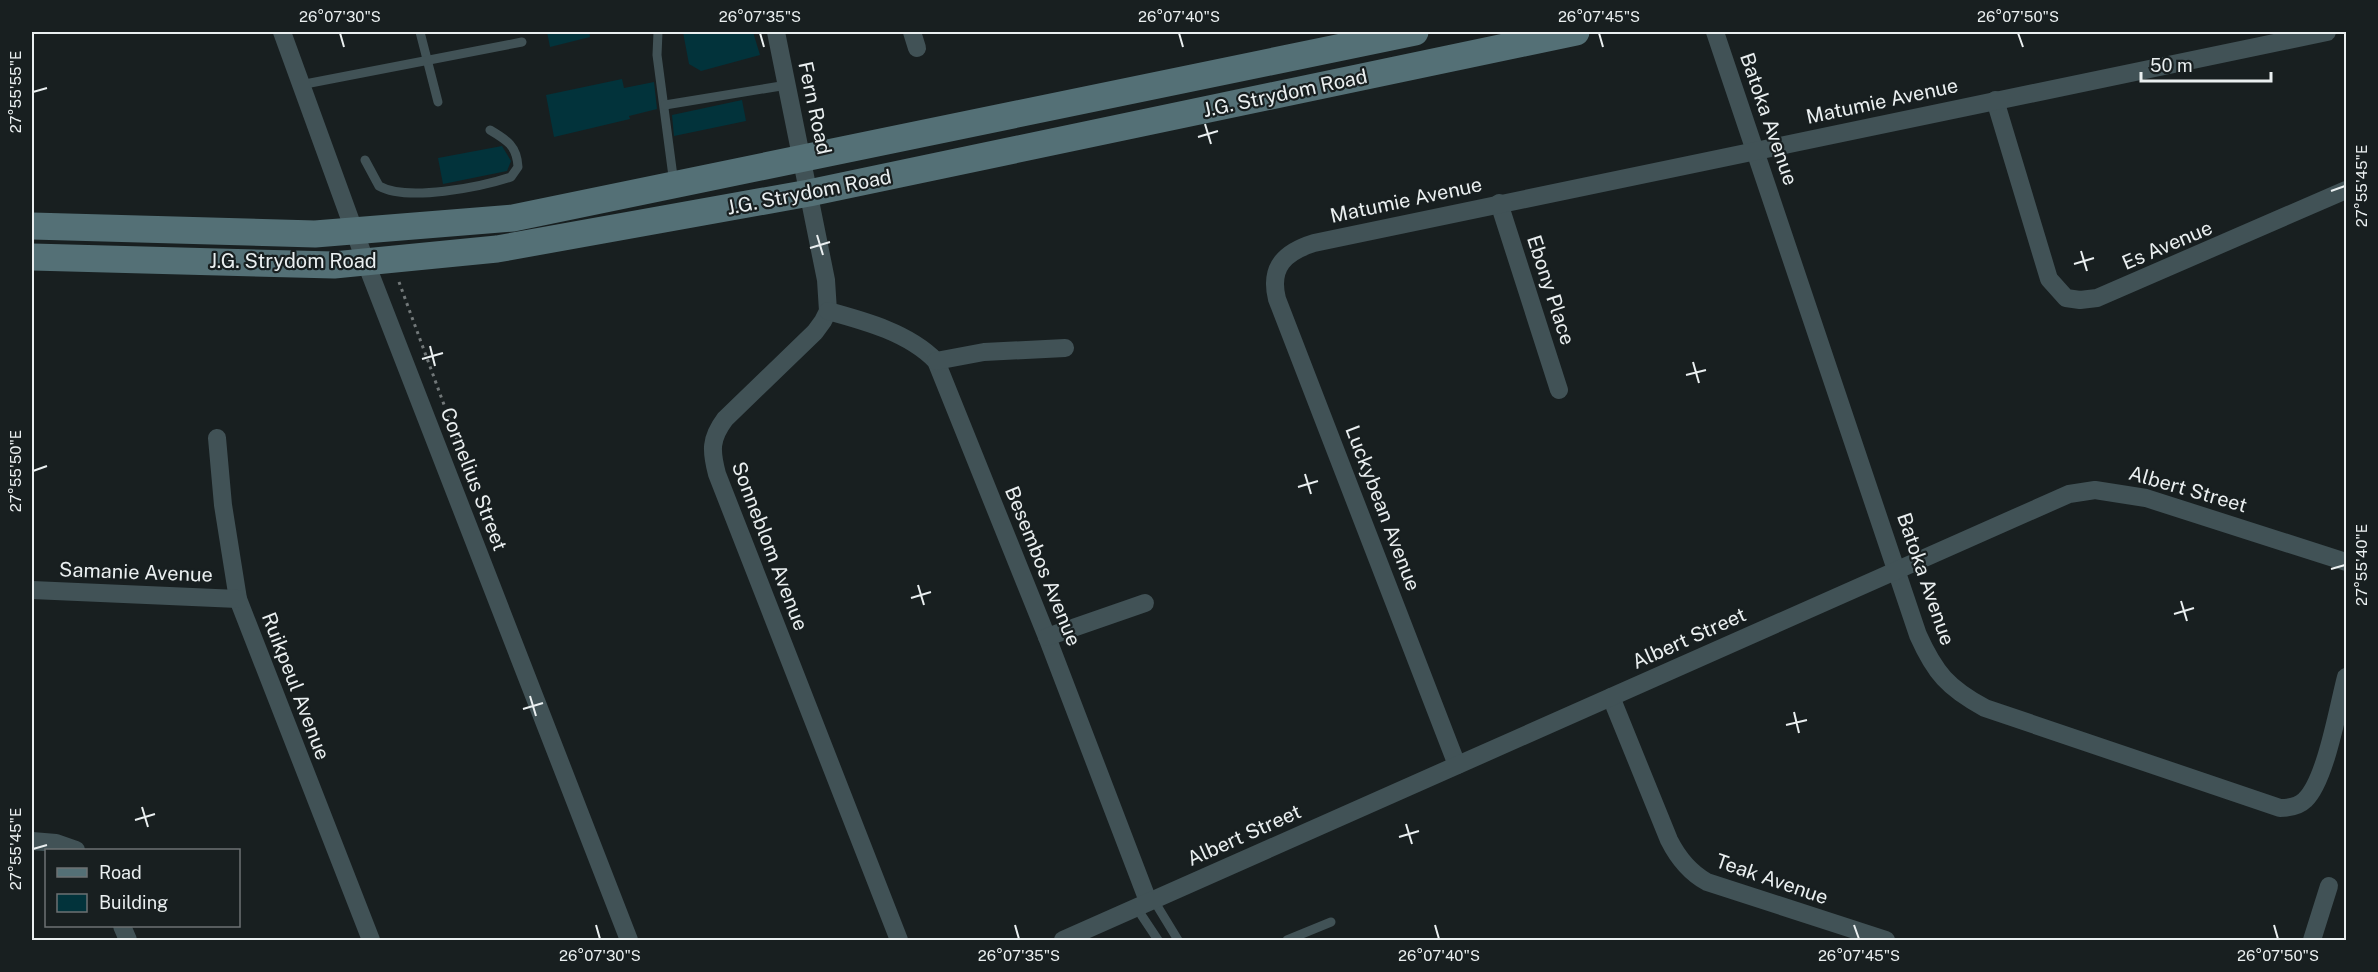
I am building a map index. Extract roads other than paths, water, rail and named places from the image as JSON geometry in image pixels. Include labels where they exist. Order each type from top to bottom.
[{"type":"street","name":"Cornelius Street","points":[[282,32],[366,263],[629,940]]},
{"type":"street","name":"Fern Road","points":[[776,32],[809,193]]},
{"type":"street","name":"J.G. Strydom Road","points":[[32,226],[225,233],[357,233],[513,218],[1415,32]]},
{"type":"street","name":"J.G. Strydom Road","points":[[32,257],[280,265],[366,263],[537,243],[809,193],[1576,32]]},
{"type":"street","name":"Batoka Avenue","points":[[1715,32],[1898,569],[1918,635],[1940,677],[1960,694],[1985,708],[2280,808],[2300,804],[2310,794],[2320,778],[2346,677]]},
{"type":"street","name":"Matumie Avenue","points":[[1278,267],[1286,255],[1302,246],[1499,203],[2327,32]]},
{"type":"street","name":"Es Avenue","points":[[1995,100],[2049,279],[2066,298],[2080,300],[2097,298],[2136,283],[2346,190]]},
{"type":"street","points":[[809,193],[826,280],[828,311],[867,322],[892,333],[920,347],[936,361],[984,352],[1065,348]]},
{"type":"street","name":"Ebony Place","points":[[1499,203],[1559,390]]},
{"type":"street","name":"Luckybean Avenue","points":[[1278,267],[1274,276],[1277,299],[1457,765]]},
{"type":"street","name":"Sonneblom Avenue","points":[[828,311],[814,332],[725,419],[716,431],[711,451],[717,474],[899,940]]},
{"type":"street","name":"Besembos Avenue","points":[[936,361],[1047,637],[1146,903]]},
{"type":"street","name":"Ruikpeul Avenue","points":[[217,438],[223,505],[238,599],[371,940]]},
{"type":"street","name":"Albert Street","points":[[1063,940],[2070,494],[2095,490],[2113,491],[2169,504],[2346,562]]},
{"type":"street","name":"Samanie Avenue","points":[[32,590],[238,599]]},
{"type":"street","points":[[1047,637],[1145,603]]},
{"type":"street","name":"Teak Avenue","points":[[1611,697],[1669,840],[1676,854],[1695,876],[1707,882],[1886,940]]},
{"type":"street","points":[[32,841],[56,843],[73,849]]},
{"type":"street","points":[[2312,940],[2329,886]]},
{"type":"lane","points":[[420,32],[438,102]]},
{"type":"lane","points":[[658,32],[657,56],[674,186]]},
{"type":"lane","points":[[300,85],[427,58],[522,42]]},
{"type":"lane","points":[[665,105],[788,85]]},
{"type":"lane","points":[[365,160],[379,186],[402,193],[454,188],[511,177],[518,167],[514,148],[511,142],[490,130]]},
{"type":"lane","points":[[1146,903],[1158,940]]},
{"type":"lane","points":[[1146,903],[1178,940]]},
{"type":"lane","points":[[1287,940],[1331,921]]}]
